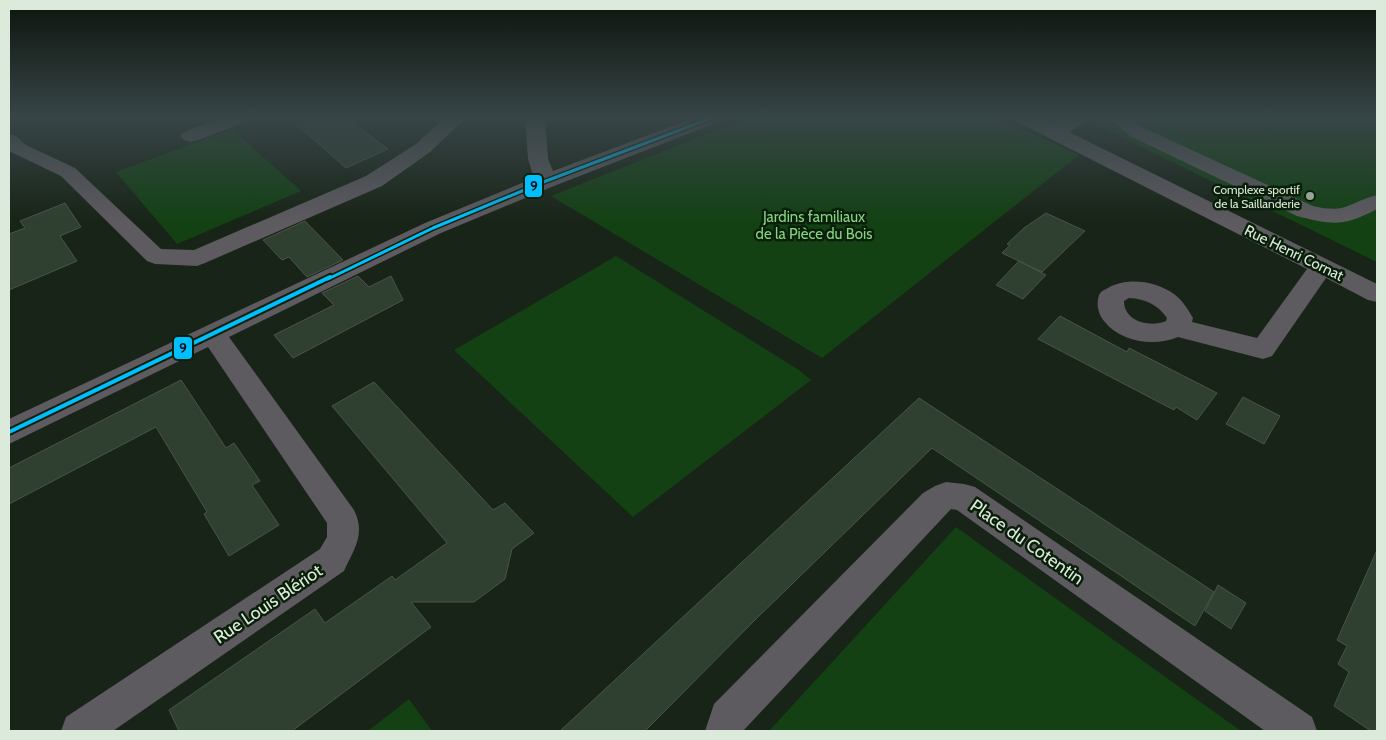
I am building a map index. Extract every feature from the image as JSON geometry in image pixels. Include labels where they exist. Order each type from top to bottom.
[{"type":"street","points":[[24,152],[68,172],[155,256],[198,258],[374,182],[418,152]]},
{"type":"street","points":[[537,152],[538,159],[546,181]]},
{"type":"street","points":[[9,432],[433,228],[623,152]]},
{"type":"street","name":"Rue Henri Cornat","points":[[1093,152],[1377,294]]},
{"type":"street","points":[[1179,152],[1305,211],[1334,217],[1346,216],[1377,202]]},
{"type":"street","points":[[1177,328],[1263,349],[1321,267]]},
{"type":"street","name":"Rue Louis Blériot","points":[[80,731],[332,560],[343,538],[343,520],[213,334]]},
{"type":"street","name":"Place du Cotentin","points":[[724,731],[728,718],[934,503],[946,495],[964,497],[1298,731]]},
{"type":"green space","points":[[171,152],[257,152],[301,191],[177,244],[116,172]]},
{"type":"green space","name":"Jardins familiaux de la Pièce du Bois","points":[[662,152],[1071,152],[1079,155],[822,358],[551,196]]},
{"type":"green space","points":[[1151,152],[1377,152],[1377,262]]},
{"type":"green space","points":[[616,256],[799,370],[811,380],[633,517],[454,350]]},
{"type":"green space","points":[[956,527],[1241,731],[769,731]]},
{"type":"green space","points":[[409,699],[432,731],[368,731]]},
{"type":"building","points":[[327,152],[382,152],[346,168]]},
{"type":"building","points":[[65,203],[81,227],[60,236],[77,261],[9,290],[9,234],[25,228],[20,221]]},
{"type":"building","points":[[1046,213],[1085,231],[1042,272],[1002,253],[1010,245],[1007,244],[1024,228]]},
{"type":"building","points":[[305,221],[343,260],[307,277],[289,257],[282,260],[263,240]]},
{"type":"building","points":[[1019,261],[1046,275],[1023,299],[996,285]]},
{"type":"building","points":[[358,276],[369,287],[391,276],[403,300],[293,358],[274,335],[334,305],[322,293]]},
{"type":"building","points":[[1060,316],[1127,352],[1129,348],[1217,393],[1197,420],[1176,407],[1174,410],[1038,339]]},
{"type":"building","points":[[181,380],[226,448],[234,443],[260,481],[252,485],[279,525],[229,556],[204,514],[207,512],[156,427],[9,504],[9,468]]},
{"type":"building","points":[[374,382],[493,510],[505,503],[534,533],[512,549],[505,579],[474,602],[411,602],[431,627],[292,731],[179,731],[169,710],[315,609],[325,623],[392,576],[395,580],[447,543],[332,406]]},
{"type":"building","points":[[1243,397],[1280,416],[1264,444],[1226,424]]},
{"type":"building","points":[[919,398],[1214,592],[1195,626],[932,448],[757,618],[645,731],[560,731]]},
{"type":"building","points":[[1377,550],[1377,731],[1371,731],[1334,706],[1349,672],[1338,664],[1347,646],[1337,640]]},
{"type":"building","points":[[1218,585],[1246,603],[1231,629],[1205,611]]},
{"type":"transit line","name":"9","points":[[9,432],[433,228],[623,152]]},
{"type":"place","name":"Complexe sportif de la Saillanderie","points":[[1310,196]]}]
